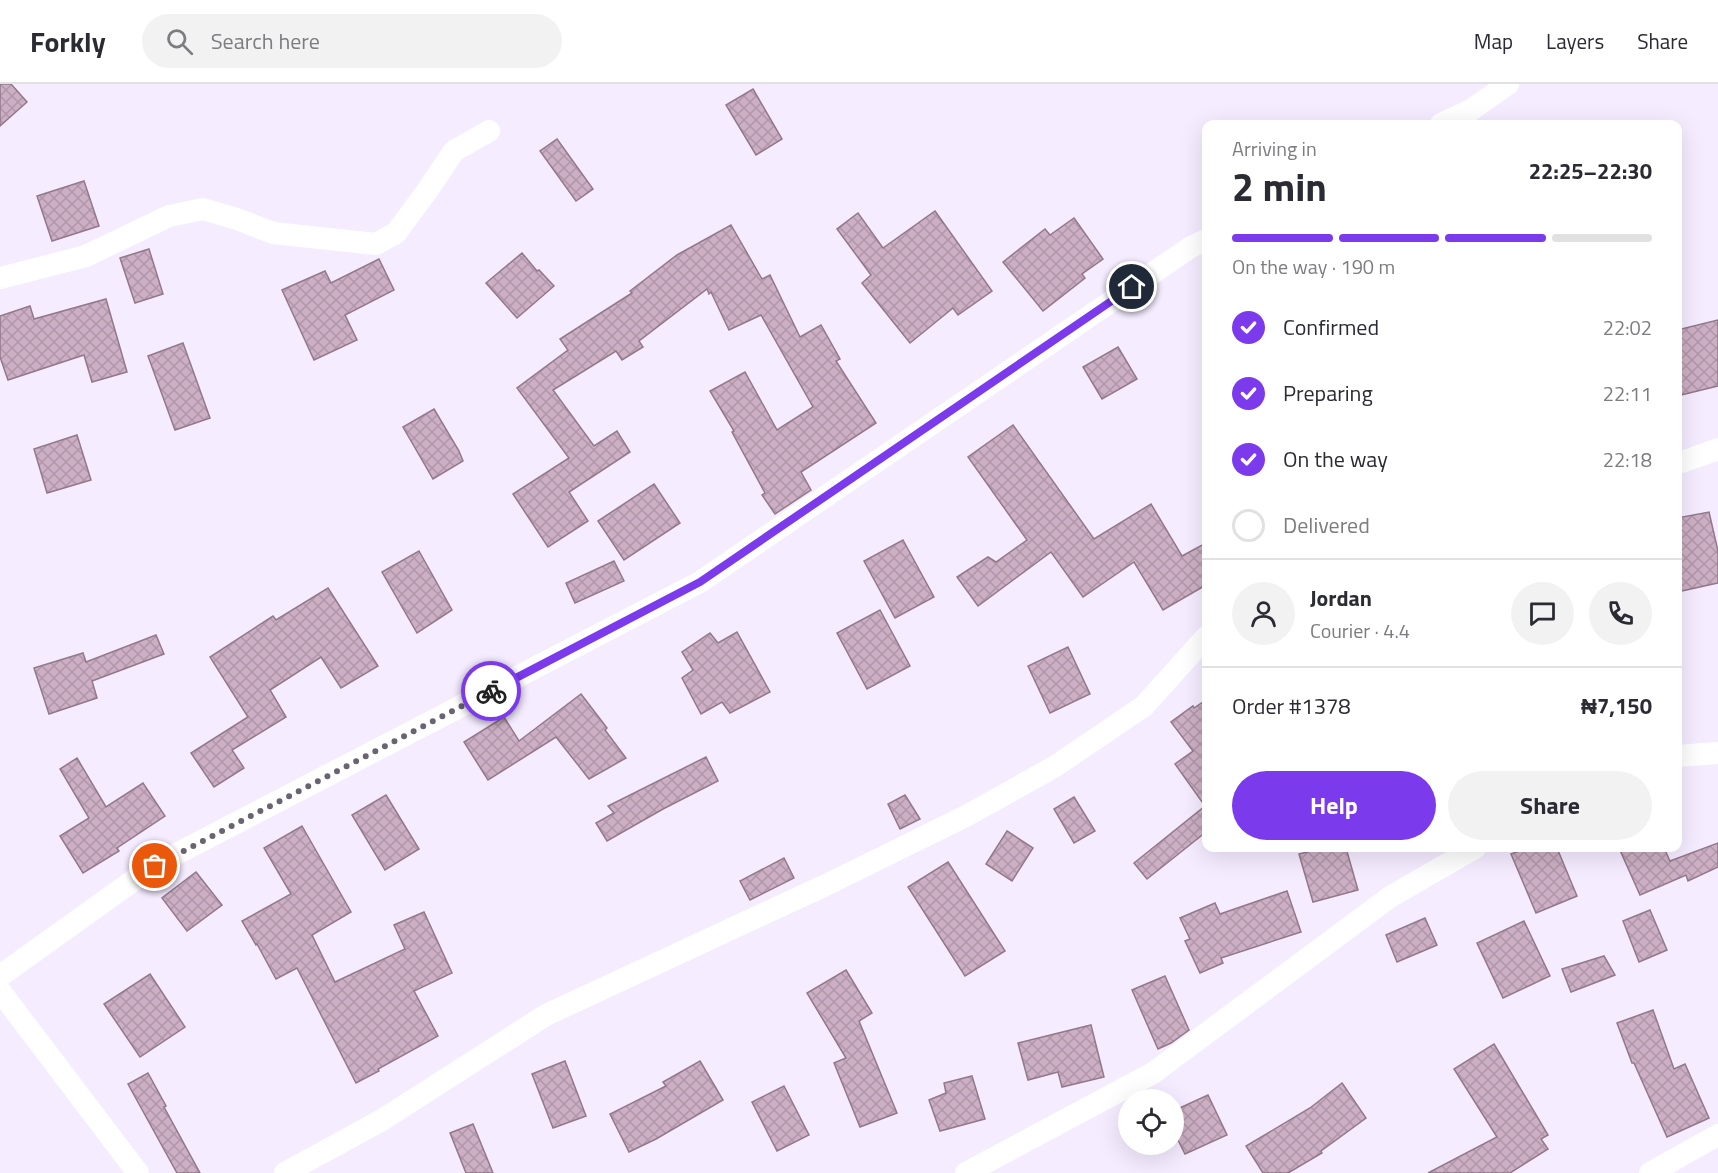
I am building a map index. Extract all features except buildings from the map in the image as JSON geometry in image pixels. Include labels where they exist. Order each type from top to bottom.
[{"type":"street","points":[[1450,120],[1471,110],[1508,84]]},
{"type":"street","points":[[0,278],[86,256],[169,216],[203,209],[273,233],[376,244],[396,233],[454,151],[489,131]]},
{"type":"street","points":[[0,976],[155,866],[700,582],[1181,254],[1202,242]]},
{"type":"street","points":[[1682,462],[1718,449]]},
{"type":"street","points":[[285,1173],[382,1120],[546,1015],[848,874],[966,816],[1054,767],[1144,706],[1202,641]]},
{"type":"street","points":[[1682,756],[1718,753]]},
{"type":"street","points":[[966,1173],[1153,1073],[1390,897],[1468,852]]},
{"type":"street","points":[[0,991],[138,1173]]},
{"type":"street","points":[[1650,1173],[1718,1135]]},
{"type":"way so far","points":[[155,866],[491,691]]},
{"type":"route","points":[[491,691],[700,582],[1132,287]]}]
